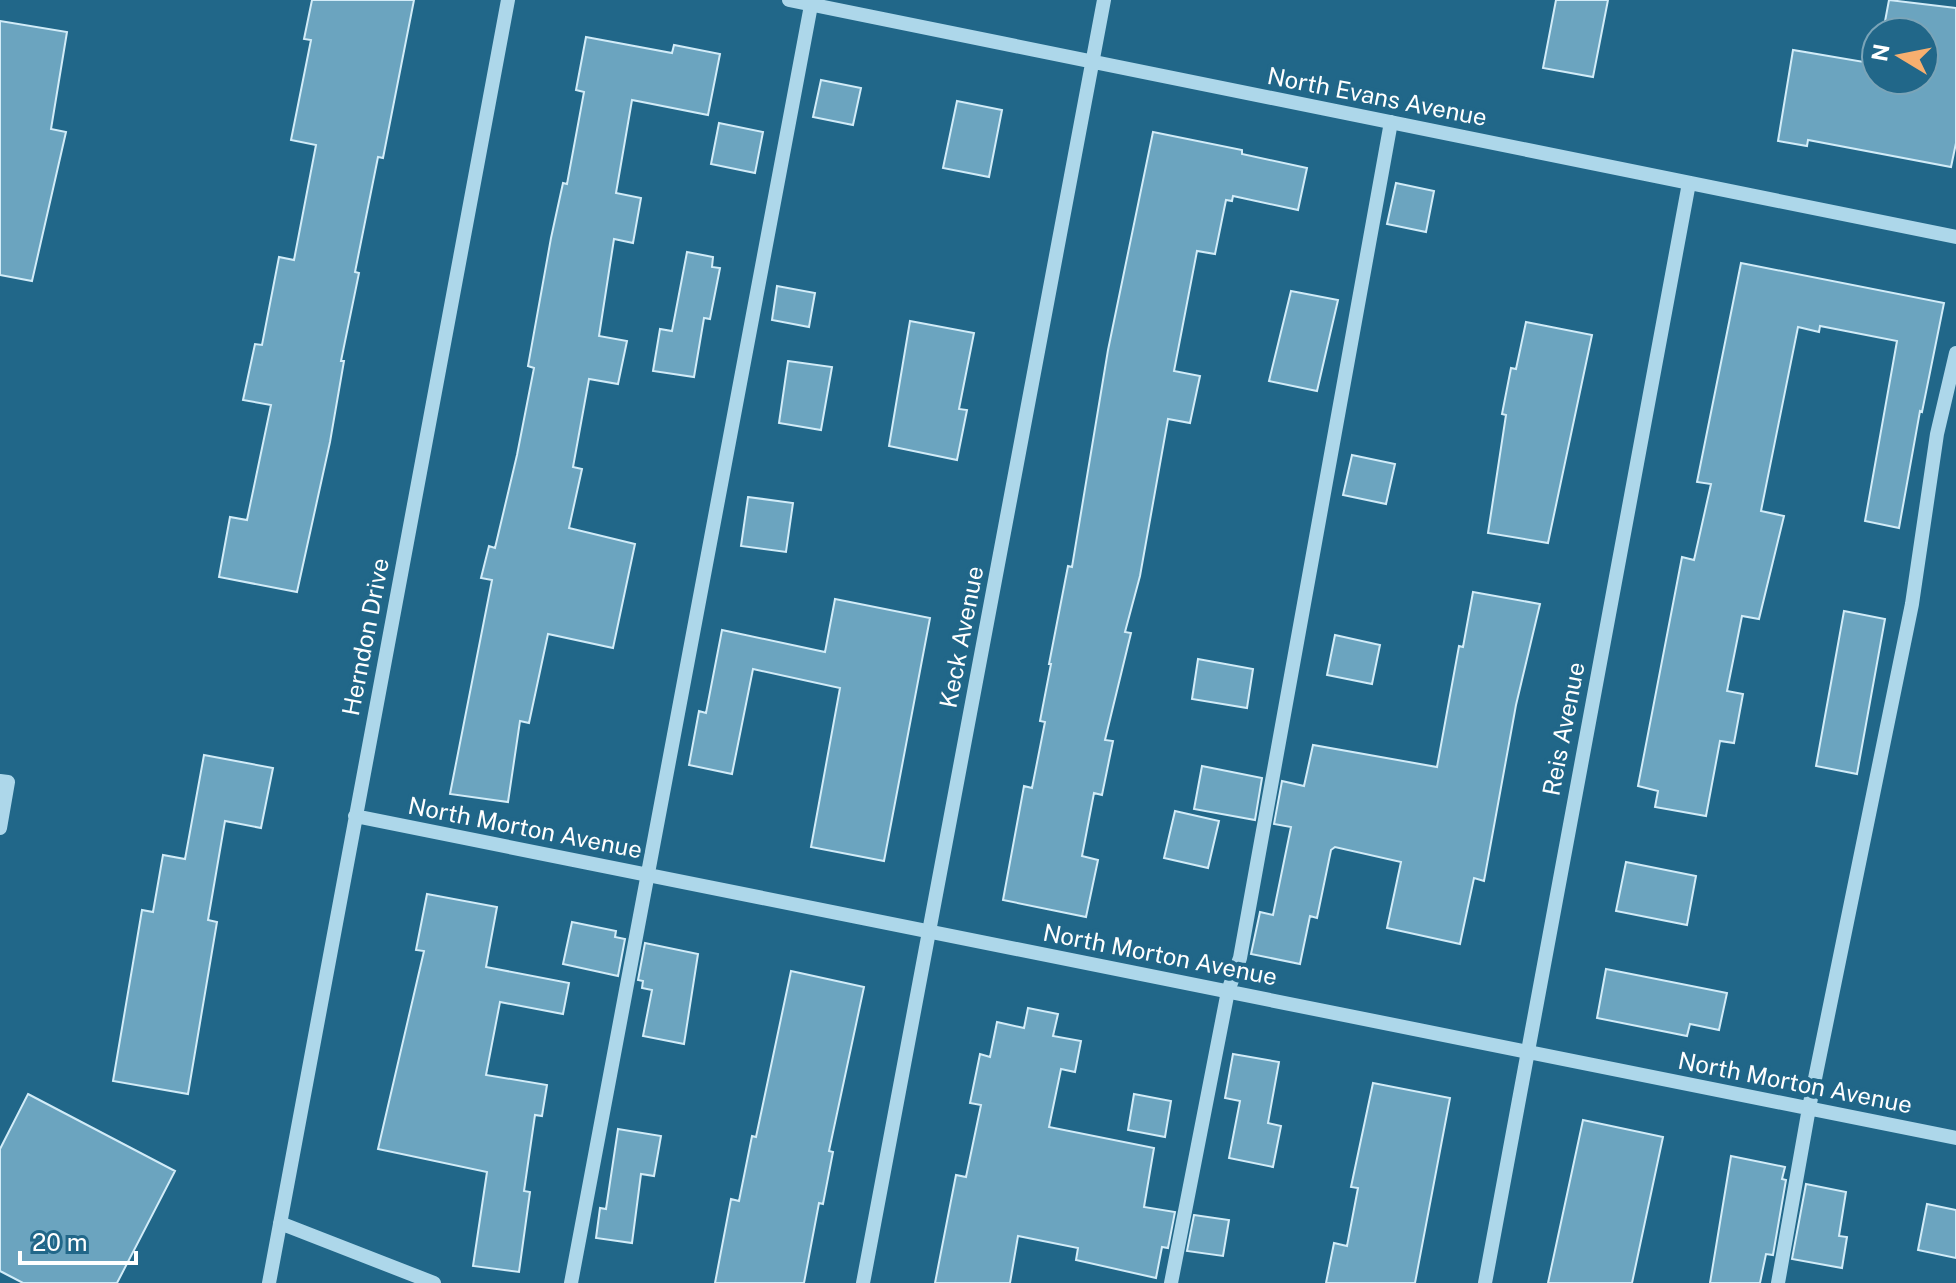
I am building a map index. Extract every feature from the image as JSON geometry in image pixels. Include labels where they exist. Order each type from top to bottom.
[{"type":"street","name":"Herndon Drive","points":[[269,1283],[508,0]]},
{"type":"street","name":"North Evans Avenue","points":[[789,0],[811,2],[1956,237]]},
{"type":"street","name":"Keck Avenue","points":[[863,1283],[1104,0]]},
{"type":"street","points":[[571,1283],[811,2]]},
{"type":"street","points":[[1171,1283],[1228,991],[1240,958],[1391,122]]},
{"type":"street","name":"Reis Avenue","points":[[1485,1283],[1525,1051],[1689,183]]},
{"type":"street","points":[[1778,1283],[1809,1108],[1912,604],[1937,434],[1956,353]]},
{"type":"street","points":[[0,781],[8,782],[0,828]]},
{"type":"street","name":"North Morton Avenue","points":[[355,816],[1956,1138]]},
{"type":"street","points":[[280,1223],[434,1283]]},
{"type":"building","points":[[312,0],[414,0],[383,158],[378,157],[355,272],[359,273],[341,361],[344,361],[330,442],[297,592],[219,577],[230,517],[247,520],[271,405],[243,400],[255,344],[262,345],[279,257],[294,260],[316,145],[291,140],[311,40],[304,39]]},
{"type":"building","points":[[1556,0],[1608,0],[1593,77],[1543,68]]},
{"type":"building","points":[[1889,0],[1956,8],[1956,143],[1951,167],[1808,140],[1807,146],[1778,141],[1793,50],[1860,61],[1860,96],[1940,96],[1940,16],[1886,16]]},
{"type":"building","points":[[0,21],[67,32],[51,129],[66,132],[32,281],[0,275]]},
{"type":"building","points":[[586,37],[672,53],[674,45],[720,54],[708,115],[632,100],[616,193],[641,198],[633,243],[614,239],[599,336],[627,341],[618,384],[589,379],[573,467],[582,469],[569,528],[635,544],[613,648],[548,634],[529,723],[520,721],[508,802],[450,794],[492,580],[481,578],[489,546],[495,548],[517,455],[534,368],[528,366],[551,238],[563,183],[567,184],[584,92],[576,90]]},
{"type":"building","points":[[821,80],[861,88],[853,125],[813,117]]},
{"type":"building","points":[[957,101],[1002,110],[989,177],[943,168]]},
{"type":"building","points":[[719,123],[763,132],[755,173],[711,164]]},
{"type":"building","points":[[1153,132],[1242,150],[1242,154],[1307,168],[1298,210],[1233,196],[1232,201],[1226,200],[1215,254],[1197,251],[1174,371],[1200,376],[1190,423],[1168,419],[1140,576],[1125,632],[1131,633],[1105,740],[1113,741],[1102,795],[1094,793],[1082,856],[1098,860],[1086,917],[1003,900],[1024,786],[1032,788],[1045,722],[1040,721],[1049,664],[1068,566],[1072,567],[1108,350]]},
{"type":"building","points":[[1396,183],[1434,191],[1426,232],[1387,224]]},
{"type":"building","points":[[687,252],[713,257],[712,267],[720,268],[710,319],[704,318],[694,377],[653,371],[660,329],[672,331]]},
{"type":"building","points":[[1741,263],[1944,303],[1899,528],[1865,521],[1897,341],[1820,326],[1819,332],[1798,327],[1761,511],[1784,516],[1759,619],[1742,616],[1727,691],[1743,694],[1734,743],[1720,741],[1706,816],[1655,807],[1658,791],[1638,786],[1682,557],[1694,560],[1711,484],[1697,482]]},
{"type":"building","points":[[777,286],[815,293],[809,327],[772,320]]},
{"type":"building","points":[[1291,291],[1338,300],[1317,391],[1269,381]]},
{"type":"building","points":[[910,321],[974,333],[959,409],[967,410],[957,460],[889,446]]},
{"type":"building","points":[[1526,322],[1592,335],[1548,543],[1488,533],[1506,415],[1502,414],[1511,368],[1516,369]]},
{"type":"building","points":[[788,361],[832,367],[821,430],[779,423]]},
{"type":"building","points":[[1352,455],[1395,464],[1386,504],[1343,495]]},
{"type":"building","points":[[748,497],[793,503],[786,552],[741,546]]},
{"type":"building","points":[[1473,592],[1540,604],[1516,705],[1484,881],[1474,878],[1460,944],[1387,928],[1401,862],[1335,847],[1331,850],[1317,918],[1310,916],[1300,964],[1251,954],[1260,912],[1273,915],[1291,827],[1274,824],[1282,781],[1304,786],[1313,745],[1437,767],[1459,646],[1463,647]]},
{"type":"building","points":[[835,599],[930,618],[884,861],[811,847],[840,688],[753,669],[732,774],[689,765],[699,711],[706,713],[722,630],[825,652]]},
{"type":"building","points":[[1844,611],[1885,619],[1857,774],[1816,766]]},
{"type":"building","points":[[1335,635],[1380,645],[1372,684],[1327,675]]},
{"type":"building","points":[[1198,659],[1253,669],[1247,708],[1192,699]]},
{"type":"building","points":[[204,755],[273,768],[261,828],[225,821],[208,920],[217,922],[188,1094],[113,1081],[142,910],[153,912],[163,855],[185,859]]},
{"type":"building","points":[[1202,766],[1262,778],[1255,820],[1194,809]]},
{"type":"building","points":[[1175,811],[1219,821],[1208,868],[1164,858]]},
{"type":"building","points":[[1626,862],[1696,876],[1687,925],[1616,911]]},
{"type":"building","points":[[427,894],[497,907],[486,967],[569,983],[563,1014],[500,1002],[486,1075],[547,1085],[542,1116],[535,1115],[524,1191],[530,1192],[519,1272],[473,1266],[487,1172],[378,1149],[424,951],[416,950]]},
{"type":"building","points":[[572,922],[616,931],[615,937],[625,939],[618,976],[563,964]]},
{"type":"building","points":[[645,943],[698,954],[684,1044],[643,1036],[652,990],[642,988],[643,981],[638,980]]},
{"type":"building","points":[[1606,969],[1727,993],[1719,1030],[1690,1024],[1687,1036],[1597,1018]]},
{"type":"building","points":[[791,971],[864,987],[829,1151],[833,1152],[823,1204],[819,1203],[804,1283],[715,1283],[731,1199],[739,1201],[752,1136],[756,1137]]},
{"type":"building","points":[[1028,1008],[1058,1014],[1053,1036],[1081,1041],[1075,1072],[1061,1069],[1049,1127],[1154,1148],[1144,1207],[1175,1212],[1168,1248],[1162,1247],[1156,1278],[1076,1260],[1078,1248],[1018,1236],[1010,1283],[935,1283],[956,1175],[966,1177],[981,1105],[970,1103],[980,1054],[990,1057],[997,1022],[1024,1028]]},
{"type":"building","points":[[1233,1054],[1279,1062],[1268,1123],[1281,1126],[1273,1167],[1229,1158],[1240,1101],[1225,1098]]},
{"type":"building","points":[[1373,1083],[1450,1098],[1415,1283],[1326,1283],[1334,1243],[1347,1246],[1358,1188],[1351,1187]]},
{"type":"building","points":[[28,1094],[175,1171],[117,1283],[23,1283],[0,1271],[0,1149]]},
{"type":"building","points":[[1134,1094],[1171,1101],[1165,1137],[1128,1130]]},
{"type":"building","points":[[1583,1120],[1663,1137],[1632,1283],[1548,1283]]},
{"type":"building","points":[[618,1129],[661,1136],[654,1176],[641,1174],[632,1243],[596,1238],[600,1208],[606,1209]]},
{"type":"building","points":[[1731,1156],[1785,1167],[1782,1179],[1786,1180],[1773,1255],[1766,1254],[1760,1283],[1710,1283]]},
{"type":"building","points":[[1806,1184],[1846,1192],[1839,1236],[1847,1237],[1842,1268],[1792,1259]]},
{"type":"building","points":[[1927,1204],[1956,1210],[1956,1258],[1918,1250]]},
{"type":"building","points":[[1194,1215],[1229,1220],[1223,1256],[1187,1251]]}]
